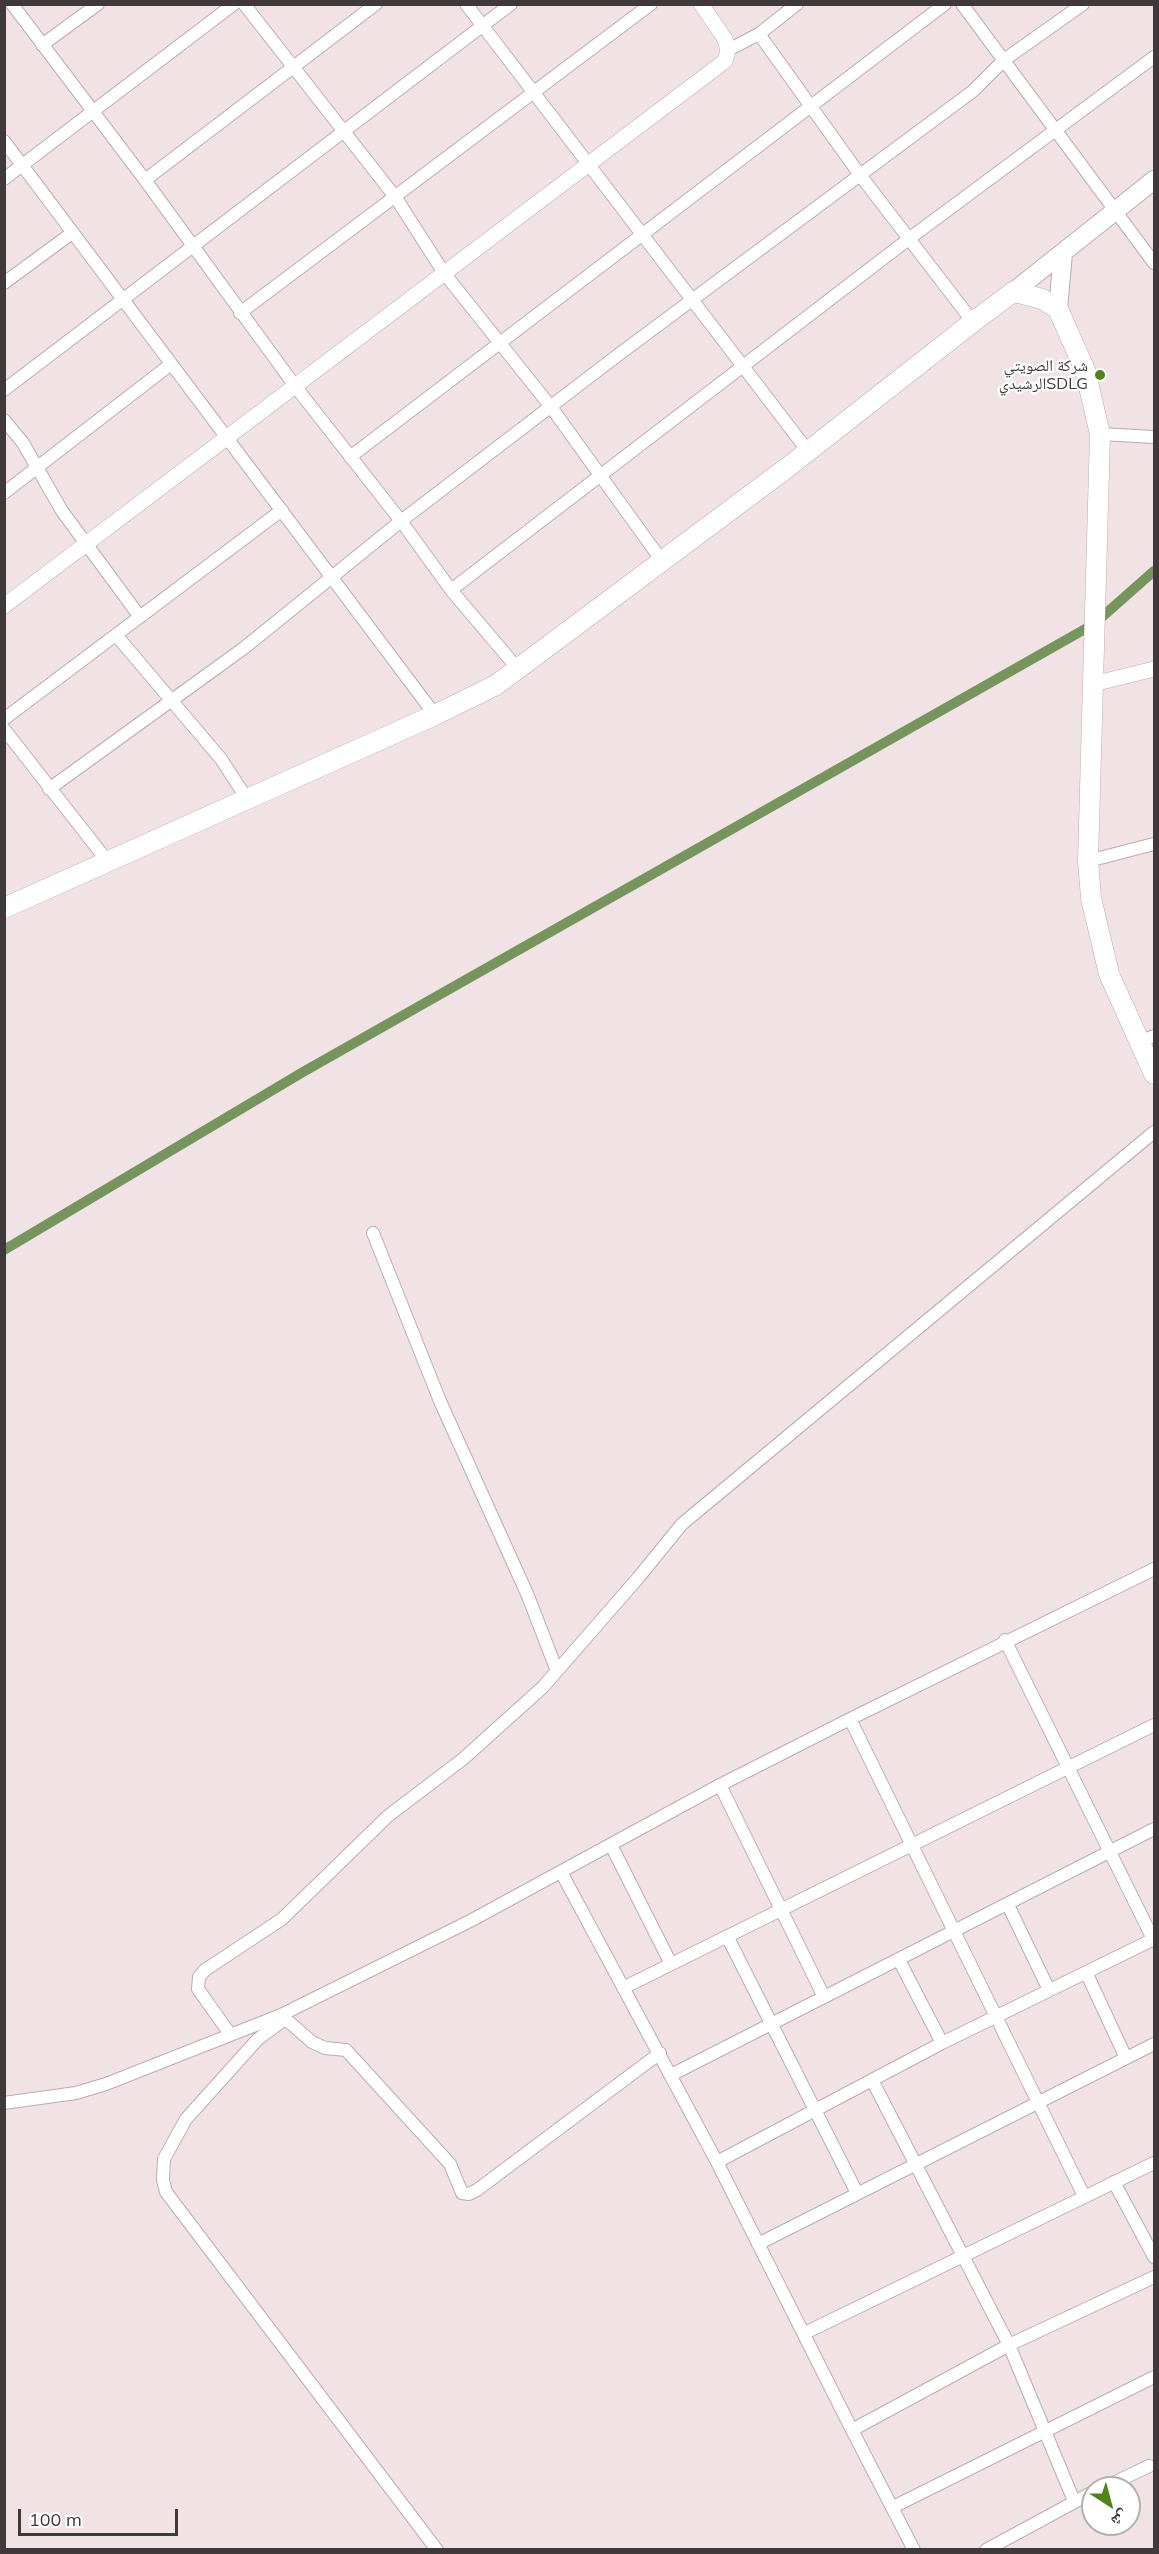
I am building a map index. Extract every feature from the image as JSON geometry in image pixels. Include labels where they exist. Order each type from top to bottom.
[{"type":"main road","points":[[4,908],[488,690],[662,561],[1155,180]]},
{"type":"main road","points":[[1063,253],[1058,309],[1084,370],[1100,434],[1088,861],[1090,898],[1102,953],[1147,1039],[1155,1074]]},
{"type":"main road","points":[[1013,292],[1042,299],[1058,309]]},
{"type":"street","points":[[12,4],[94,111],[295,386],[401,521],[451,590],[518,669]]},
{"type":"street","points":[[42,45],[98,4]]},
{"type":"street","points":[[4,179],[234,4]]},
{"type":"street","points":[[244,4],[396,198],[444,273],[550,407],[662,561]]},
{"type":"street","points":[[145,180],[376,4]]},
{"type":"street","points":[[466,4],[535,92],[641,236],[807,450]]},
{"type":"street","points":[[4,390],[511,4]]},
{"type":"street","points":[[240,313],[396,198],[651,4]]},
{"type":"street","points":[[4,606],[725,61],[728,50],[725,39],[701,4]]},
{"type":"street","points":[[728,50],[759,34],[797,4]]},
{"type":"street","points":[[350,457],[945,4]]},
{"type":"street","points":[[962,4],[1155,263]]},
{"type":"street","points":[[49,789],[244,648],[401,521],[973,91],[1004,60],[1083,4]]},
{"type":"street","points":[[759,34],[860,175],[973,322]]},
{"type":"street","points":[[451,590],[910,238],[1155,57]]},
{"type":"street","points":[[4,141],[435,715]]},
{"type":"street","points":[[4,284],[72,233]]},
{"type":"street","points":[[4,493],[171,364]]},
{"type":"street","points":[[4,420],[23,443],[62,511],[140,618]]},
{"type":"street","points":[[1100,434],[1155,437]]},
{"type":"street","points":[[4,719],[282,510]]},
{"type":"street","points":[[116,635],[221,759],[248,799]]},
{"type":"street","points":[[1093,684],[1155,669]]},
{"type":"street","points":[[4,729],[108,862]]},
{"type":"street","points":[[1088,861],[1155,844]]},
{"type":"street","points":[[230,2034],[198,1989],[199,1977],[227,1955],[282,1919],[388,1816],[493,1733],[557,1671],[682,1524],[1155,1132]]},
{"type":"street","points":[[373,1233],[440,1401],[528,1596],[557,1671]]},
{"type":"street","points":[[4,2103],[76,2094],[230,2034],[283,2017],[472,1920],[720,1785],[1005,1640],[1155,1569]]},
{"type":"street","points":[[717,2162],[997,2015],[1154,1940],[1005,1640]]},
{"type":"street","points":[[850,1719],[1084,2196]]},
{"type":"street","points":[[623,1988],[780,1908],[912,1846],[1155,1725]]},
{"type":"street","points":[[720,1785],[824,1997]]},
{"type":"street","points":[[671,2075],[1155,1829]]},
{"type":"street","points":[[611,1845],[671,1964]]},
{"type":"street","points":[[561,1872],[717,2162],[914,2550]]},
{"type":"street","points":[[1008,1905],[1049,1990]]},
{"type":"street","points":[[727,1936],[857,2193]]},
{"type":"street","points":[[899,1960],[942,2043]]},
{"type":"street","points":[[1086,1972],[1126,2058]]},
{"type":"street","points":[[283,2017],[312,2042],[325,2048],[346,2050],[450,2164],[459,2190],[469,2194],[660,2053]]},
{"type":"street","points":[[283,2017],[258,2038],[186,2119],[164,2159],[163,2180],[166,2192],[437,2550]]},
{"type":"street","points":[[758,2244],[1155,2044]]},
{"type":"street","points":[[872,2080],[914,2166],[1009,2345],[1074,2501]]},
{"type":"street","points":[[805,2333],[1155,2163]]},
{"type":"street","points":[[1114,2182],[1155,2257]]},
{"type":"street","points":[[852,2430],[1009,2345],[1155,2277]]},
{"type":"street","points":[[893,2508],[1155,2377]]},
{"type":"street","points":[[1135,2476],[1153,2469]]},
{"type":"street","points":[[990,2549],[1081,2498]]},
{"type":"waterway","points":[[4,1250],[303,1072],[1094,624],[1154,571]]},
{"type":"place","name":"شركة الصويتي الرشيديSDLG","points":[[1100,375]]}]
